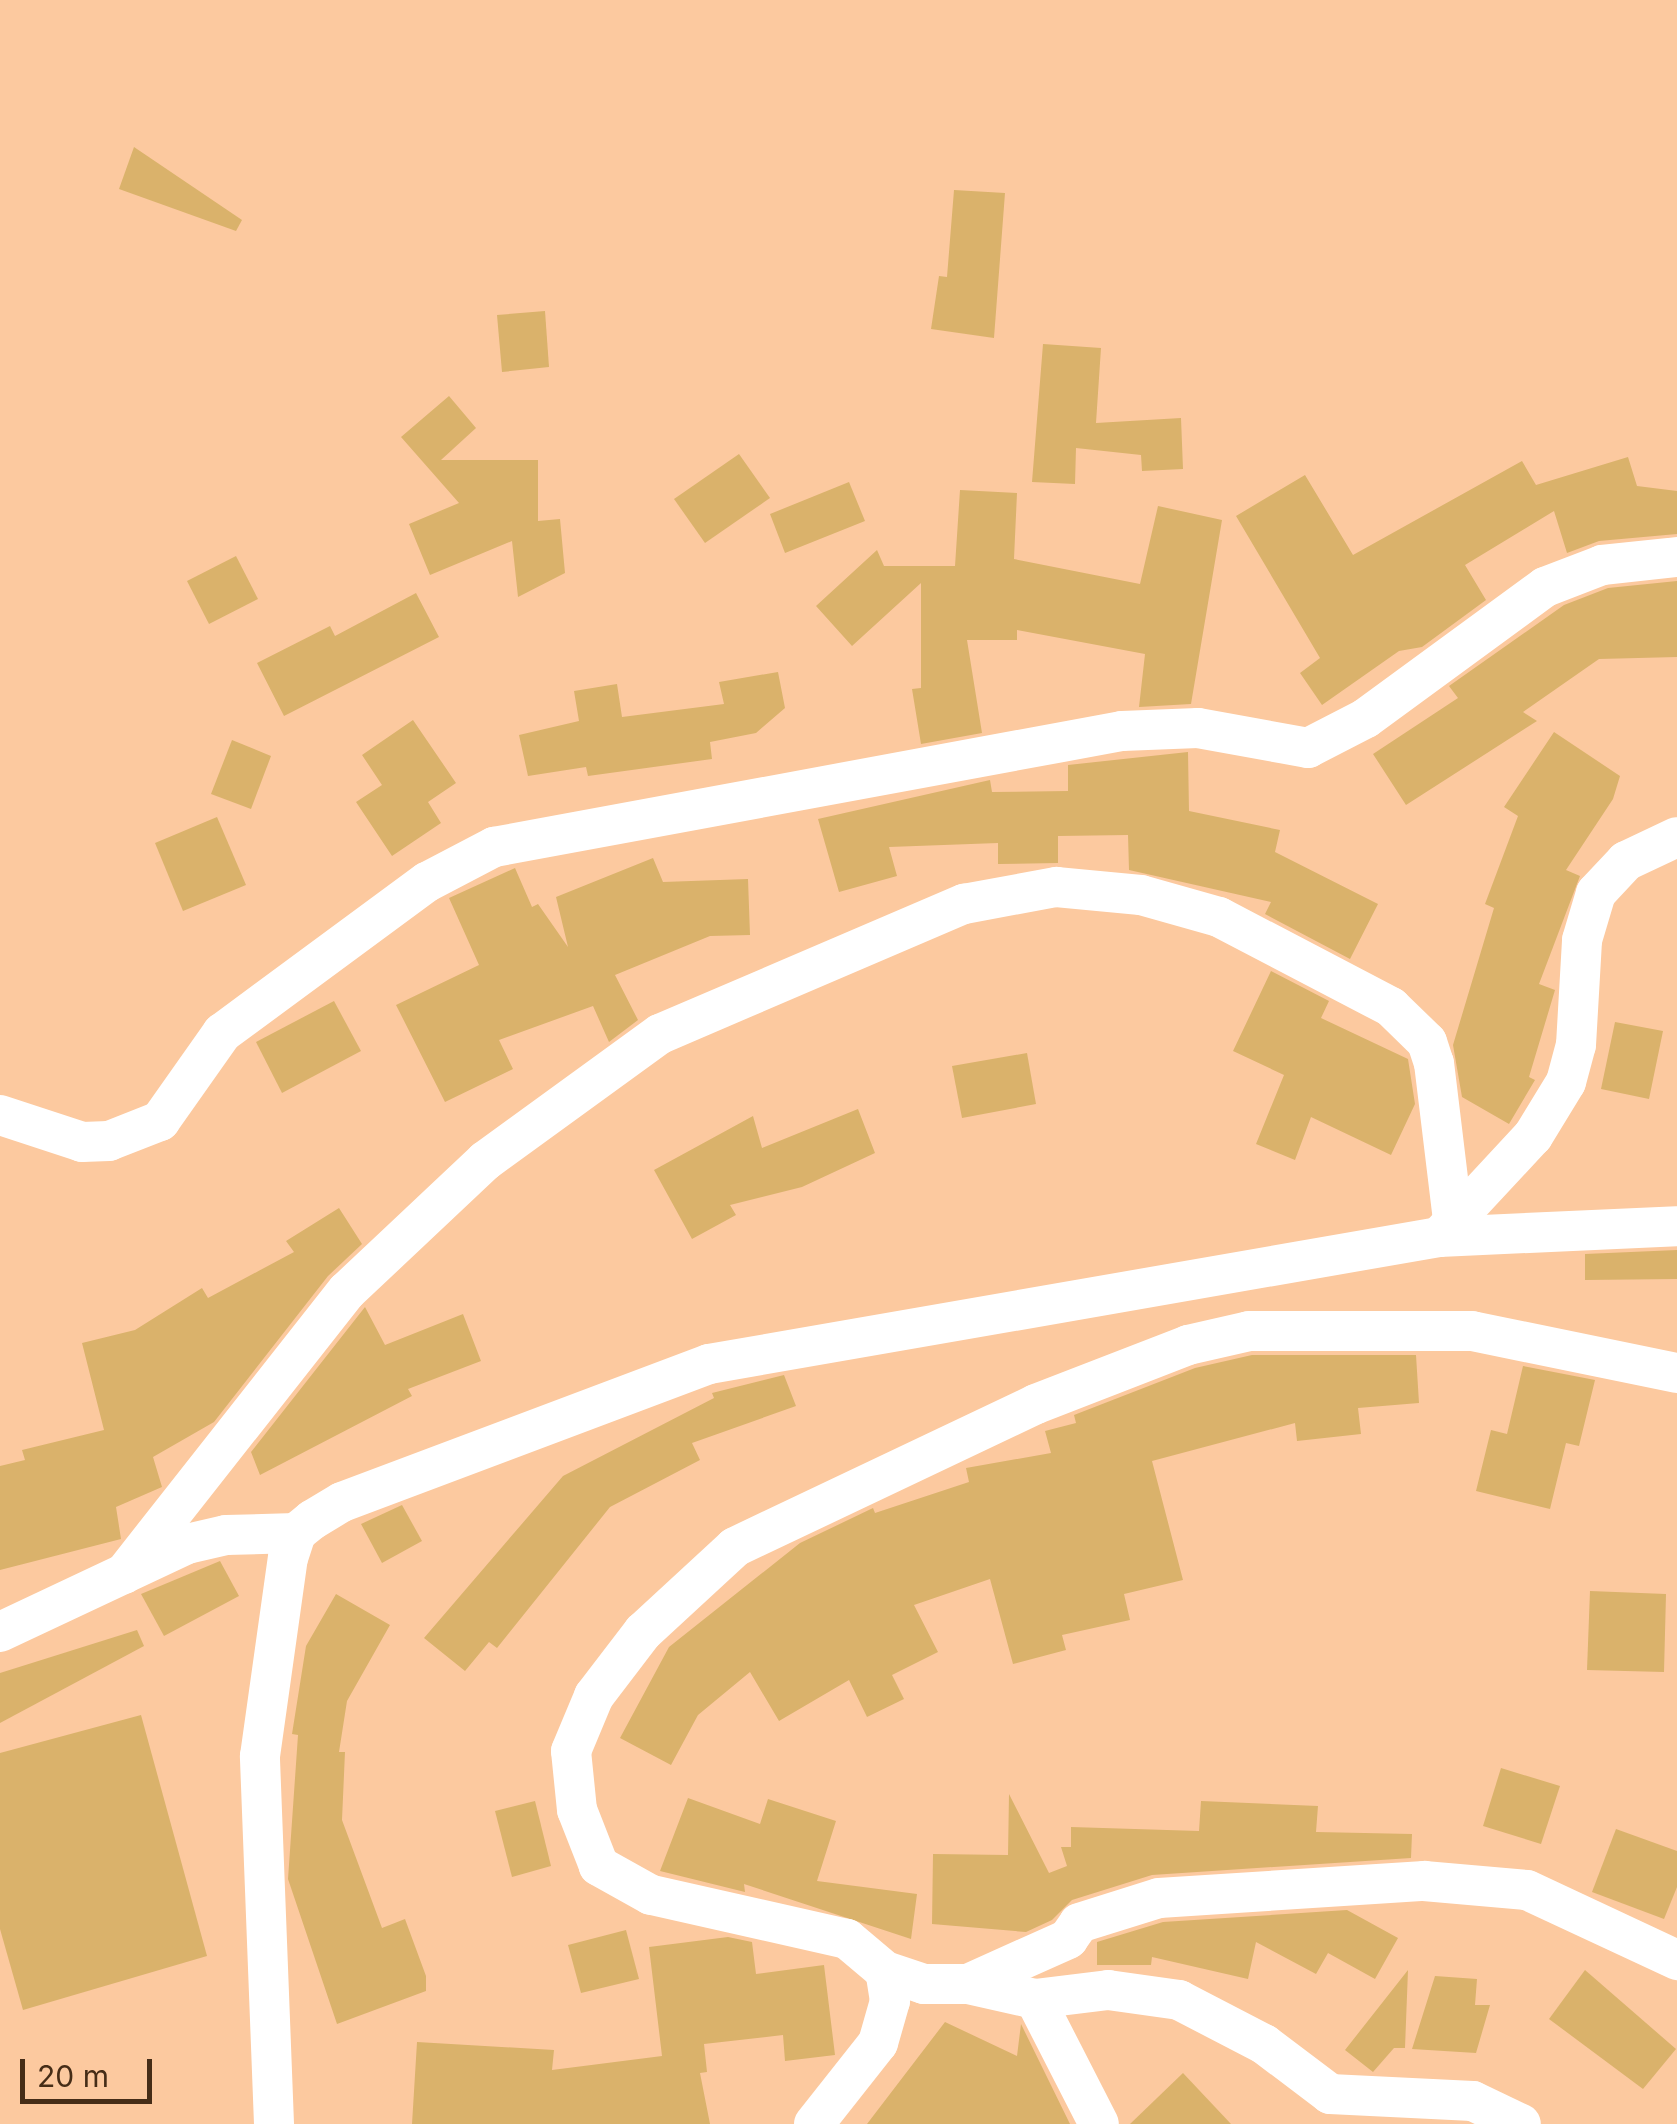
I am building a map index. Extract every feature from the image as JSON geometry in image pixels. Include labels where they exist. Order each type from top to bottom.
[{"type":"street","points":[[0,1115],[82,1142],[108,1142],[160,1121],[222,1033],[427,882],[494,847],[1122,732],[1198,728],[1308,748],[1366,718],[1545,586],[1602,565],[1677,557]]},
{"type":"street","points":[[1446,1228],[1533,1136],[1566,1082],[1576,1046],[1582,940],[1596,893],[1626,861],[1677,836]]},
{"type":"street","points":[[124,1574],[347,1291],[500,1150],[660,1034],[964,904],[1056,886],[1140,895],[1220,917],[1391,1007],[1427,1042],[1434,1063],[1446,1228]]},
{"type":"street","points":[[0,1632],[187,1544],[226,1534],[296,1533],[342,1502],[708,1364],[1446,1228],[1677,1226]]},
{"type":"street","points":[[1521,2124],[1473,2101],[1330,2094],[1264,2044],[1179,2000],[1108,1990],[1035,1998],[968,1984],[924,1984],[886,1971],[847,1940],[652,1895],[599,1866],[577,1810],[570,1751],[594,1696],[642,1632],[735,1547],[1036,1404],[1188,1345],[1250,1330],[1472,1330],[1677,1372]]},
{"type":"street","points":[[274,2124],[260,1756],[282,1586],[296,1533]]},
{"type":"street","points":[[968,1984],[1068,1939],[1079,1923],[1159,1898],[1424,1881],[1527,1890],[1639,1946],[1677,1960]]},
{"type":"street","points":[[1639,1946],[1677,1984]]},
{"type":"street","points":[[814,2124],[878,2043],[890,2002],[886,1971]]},
{"type":"street","points":[[1035,1998],[1099,2124]]},
{"type":"building","points":[[134,147],[242,220],[236,231],[119,189]]},
{"type":"building","points":[[954,190],[1005,193],[994,338],[931,329],[939,276],[947,277]]},
{"type":"building","points":[[545,311],[549,367],[502,372],[497,315]]},
{"type":"building","points":[[1043,344],[1101,348],[1096,423],[1181,418],[1183,469],[1142,471],[1141,455],[1076,448],[1075,484],[1032,482]]},
{"type":"building","points":[[449,396],[476,428],[441,460],[538,460],[538,521],[560,519],[565,573],[518,597],[512,541],[430,575],[409,524],[459,503],[401,437]]},
{"type":"building","points":[[739,454],[770,498],[705,543],[674,499]]},
{"type":"building","points":[[1628,457],[1637,486],[1677,491],[1677,534],[1599,541],[1567,553],[1554,511],[1465,565],[1486,600],[1422,647],[1399,651],[1322,705],[1300,673],[1320,658],[1236,516],[1305,475],[1353,555],[1522,461],[1536,485]]},
{"type":"building","points":[[849,482],[865,521],[785,553],[770,514]]},
{"type":"building","points":[[960,490],[1017,493],[1014,559],[1140,584],[1158,506],[1222,520],[1191,704],[1139,707],[1145,654],[1017,630],[1017,640],[967,640],[982,733],[921,744],[912,689],[921,688],[921,583],[852,646],[816,606],[877,550],[884,566],[955,566]]},
{"type":"building","points":[[236,556],[258,599],[209,624],[187,581]]},
{"type":"building","points":[[1677,581],[1677,657],[1599,659],[1523,712],[1537,721],[1406,805],[1373,754],[1458,698],[1449,686],[1564,605],[1608,588]]},
{"type":"building","points":[[416,593],[439,637],[284,716],[257,663],[330,626],[335,636]]},
{"type":"building","points":[[778,672],[785,708],[756,733],[710,742],[712,759],[588,776],[586,767],[528,776],[519,735],[579,721],[574,691],[617,684],[622,717],[724,704],[719,682]]},
{"type":"building","points":[[413,720],[456,783],[428,802],[441,823],[392,856],[356,802],[382,785],[362,755]]},
{"type":"building","points":[[1554,732],[1620,776],[1613,799],[1566,870],[1580,876],[1539,984],[1555,990],[1529,1077],[1535,1080],[1509,1124],[1462,1097],[1453,1045],[1494,908],[1485,904],[1518,816],[1504,807]]},
{"type":"building","points":[[232,740],[271,756],[251,809],[211,794]]},
{"type":"building","points":[[1188,752],[1189,811],[1280,830],[1275,852],[1378,904],[1350,959],[1265,914],[1271,902],[1129,870],[1128,835],[1058,836],[1058,863],[998,864],[998,843],[889,847],[897,876],[839,892],[818,819],[990,780],[992,792],[1068,791],[1068,765]]},
{"type":"building","points":[[217,817],[246,885],[183,911],[155,843]]},
{"type":"building","points":[[653,858],[663,882],[748,879],[750,935],[710,936],[615,975],[638,1020],[609,1042],[593,1006],[499,1040],[513,1069],[445,1102],[396,1005],[479,965],[449,898],[515,868],[532,907],[538,904],[568,947],[556,897]]},
{"type":"building","points":[[1271,971],[1329,1001],[1321,1018],[1408,1059],[1415,1104],[1391,1155],[1311,1117],[1295,1160],[1256,1144],[1284,1075],[1233,1051]]},
{"type":"building","points":[[334,1001],[361,1051],[282,1093],[256,1042]]},
{"type":"building","points":[[1615,1022],[1663,1031],[1649,1099],[1601,1089]]},
{"type":"building","points":[[1027,1053],[1036,1104],[962,1118],[952,1066]]},
{"type":"building","points":[[858,1109],[875,1153],[802,1187],[730,1205],[736,1215],[692,1239],[654,1170],[753,1116],[762,1148]]},
{"type":"building","points":[[339,1208],[362,1244],[328,1276],[214,1422],[153,1457],[162,1487],[116,1507],[121,1539],[0,1570],[0,1466],[25,1460],[22,1450],[104,1430],[82,1343],[135,1330],[202,1288],[208,1298],[294,1252],[286,1241]]},
{"type":"building","points":[[1677,1250],[1677,1279],[1585,1280],[1585,1254]]},
{"type":"building","points":[[365,1307],[385,1345],[463,1314],[481,1361],[408,1389],[412,1396],[260,1475],[251,1452]]},
{"type":"building","points":[[1252,1355],[1416,1355],[1419,1403],[1358,1408],[1361,1434],[1297,1441],[1295,1423],[1152,1461],[1183,1580],[1124,1594],[1130,1620],[1062,1635],[1066,1650],[1013,1664],[990,1579],[914,1605],[938,1652],[892,1675],[904,1699],[867,1717],[849,1680],[779,1721],[750,1672],[698,1715],[671,1765],[620,1738],[669,1647],[800,1543],[873,1508],[875,1513],[969,1482],[966,1468],[1051,1453],[1045,1431],[1076,1423],[1074,1415],[1195,1368]]},
{"type":"building","points":[[1523,1366],[1595,1380],[1579,1446],[1566,1443],[1550,1509],[1476,1491],[1491,1430],[1507,1434]]},
{"type":"building","points":[[784,1375],[796,1406],[692,1443],[700,1460],[610,1507],[497,1648],[489,1642],[465,1671],[424,1638],[563,1476],[714,1398],[712,1393]]},
{"type":"building","points":[[402,1505],[422,1541],[382,1563],[361,1524]]},
{"type":"building","points":[[220,1561],[239,1596],[164,1636],[141,1594]]},
{"type":"building","points":[[1590,1591],[1666,1594],[1664,1672],[1587,1670]]},
{"type":"building","points":[[336,1594],[390,1625],[347,1701],[339,1752],[345,1752],[342,1820],[382,1928],[405,1919],[426,1976],[426,1991],[337,2024],[288,1879],[298,1735],[292,1734],[306,1646]]},
{"type":"building","points":[[137,1630],[144,1646],[0,1723],[0,1673]]},
{"type":"building","points":[[141,1715],[207,1956],[23,2010],[0,1929],[0,1753]]},
{"type":"building","points":[[1501,1768],[1560,1786],[1541,1844],[1483,1826]]},
{"type":"building","points":[[1009,1794],[1049,1873],[1067,1866],[1061,1847],[1071,1847],[1071,1827],[1199,1831],[1201,1801],[1318,1806],[1316,1832],[1412,1834],[1411,1858],[1152,1875],[1072,1900],[1052,1920],[1026,1932],[932,1924],[933,1854],[1008,1855]]},
{"type":"building","points":[[688,1798],[760,1824],[768,1799],[836,1821],[817,1881],[917,1894],[911,1939],[744,1884],[745,1892],[660,1871]]},
{"type":"building","points":[[535,1801],[551,1866],[512,1877],[495,1811]]},
{"type":"building","points":[[1616,1829],[1677,1851],[1677,1887],[1664,1919],[1592,1892]]},
{"type":"building","points":[[1347,1910],[1398,1938],[1375,1979],[1328,1953],[1316,1974],[1256,1942],[1248,1979],[1152,1957],[1151,1965],[1097,1965],[1097,1942],[1163,1922]]},
{"type":"building","points":[[626,1930],[639,1979],[581,1993],[568,1945]]},
{"type":"building","points":[[728,1937],[752,1942],[756,1974],[824,1965],[835,2055],[785,2061],[783,2035],[704,2044],[707,2072],[700,2073],[710,2124],[412,2124],[417,2042],[554,2050],[552,2070],[662,2056],[649,1947]]},
{"type":"building","points":[[1408,1970],[1405,2048],[1394,2048],[1373,2072],[1345,2050]]},
{"type":"building","points":[[1585,1970],[1676,2049],[1643,2089],[1549,2019]]},
{"type":"building","points":[[1435,1976],[1477,1979],[1475,2005],[1490,2005],[1476,2053],[1412,2049]]},
{"type":"building","points":[[945,2022],[1017,2056],[1021,2024],[1070,2124],[867,2124]]},
{"type":"building","points":[[1183,2073],[1231,2124],[1130,2124]]}]
